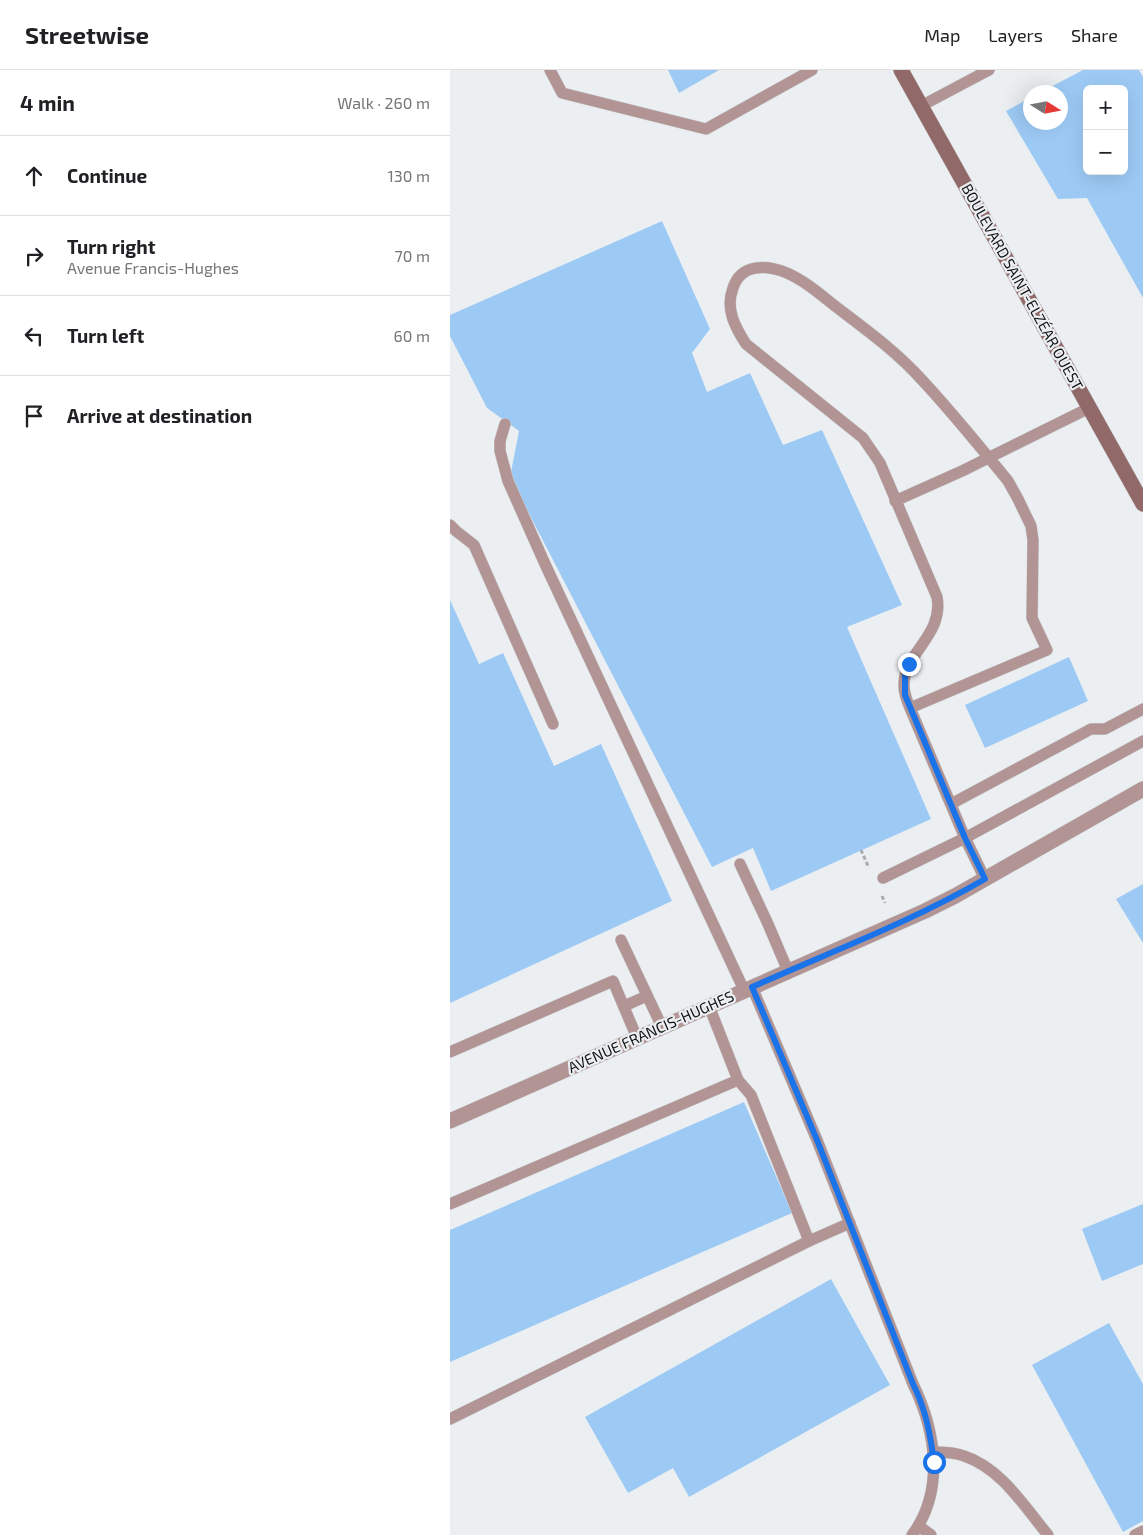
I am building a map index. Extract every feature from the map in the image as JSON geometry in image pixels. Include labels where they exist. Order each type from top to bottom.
[{"type":"street","name":"BOULEVARD SAINT-ELZÉAR OUEST","points":[[901,70],[1143,504]]},
{"type":"street","name":"AVENUE FRANCIS-HUGHES","points":[[450,1121],[955,896],[1143,789]]},
{"type":"lane","points":[[550,70],[562,93],[706,129],[812,70]]},
{"type":"lane","points":[[921,106],[989,70]]},
{"type":"lane","points":[[910,708],[1047,650],[1032,618],[1033,540],[1031,526],[1008,481],[921,379],[879,339],[806,284],[787,273],[772,269],[750,269],[742,272],[733,287],[730,305],[735,327],[746,344],[863,438],[880,463],[937,598],[937,617],[924,644],[909,664],[905,676],[905,695],[910,708],[965,838],[985,879]]},
{"type":"lane","points":[[895,501],[935,484],[1089,408]]},
{"type":"lane","points":[[505,424],[500,440],[500,451],[508,481],[545,564],[748,988],[817,1140],[922,1403],[927,1418],[933,1452],[933,1486],[929,1503],[915,1530],[931,1535]]},
{"type":"lane","points":[[450,525],[474,545],[553,724]]},
{"type":"lane","points":[[951,804],[1091,729],[1105,729],[1143,709]]},
{"type":"lane","points":[[883,878],[965,838],[1143,741]]},
{"type":"lane","points":[[740,864],[788,971]]},
{"type":"lane","points":[[621,940],[662,1027]]},
{"type":"lane","points":[[450,1052],[613,980],[637,1038]]},
{"type":"lane","points":[[624,1006],[647,996]]},
{"type":"lane","points":[[709,1006],[738,1080],[751,1095],[808,1241]]},
{"type":"lane","points":[[450,1204],[738,1080]]},
{"type":"lane","points":[[450,1419],[808,1241],[850,1223]]},
{"type":"lane","points":[[933,1452],[957,1454],[980,1463],[1004,1482],[1048,1535]]},
{"type":"lane","points":[[1135,1535],[1143,1531]]},
{"type":"building","points":[[668,70],[719,70],[679,93]]},
{"type":"building","points":[[1083,70],[1139,70],[1143,77],[1143,298],[1087,198],[1058,199],[1006,111],[1023,102],[1023,130],[1068,130],[1068,85],[1054,85]]},
{"type":"building","points":[[662,221],[710,329],[692,353],[707,392],[750,373],[783,445],[822,430],[902,605],[847,627],[931,819],[771,891],[753,848],[712,867],[510,477],[519,431],[487,408],[450,336],[450,315]]},
{"type":"building","points":[[450,600],[479,664],[503,653],[554,766],[601,744],[672,901],[450,1003]]},
{"type":"building","points":[[1069,657],[1088,701],[985,748],[965,705]]},
{"type":"building","points":[[1143,884],[1143,943],[1116,899]]},
{"type":"building","points":[[744,1102],[792,1213],[450,1362],[450,1230]]},
{"type":"building","points":[[1143,1204],[1143,1264],[1102,1281],[1082,1229]]},
{"type":"building","points":[[831,1279],[890,1385],[689,1497],[673,1468],[628,1493],[585,1417]]},
{"type":"building","points":[[1109,1323],[1143,1384],[1143,1521],[1123,1532],[1032,1365]]},
{"type":"route","points":[[909,664],[905,676],[905,695],[965,838],[985,879],[901,922],[752,987],[817,1140],[922,1403],[932,1442],[934,1462]]}]
